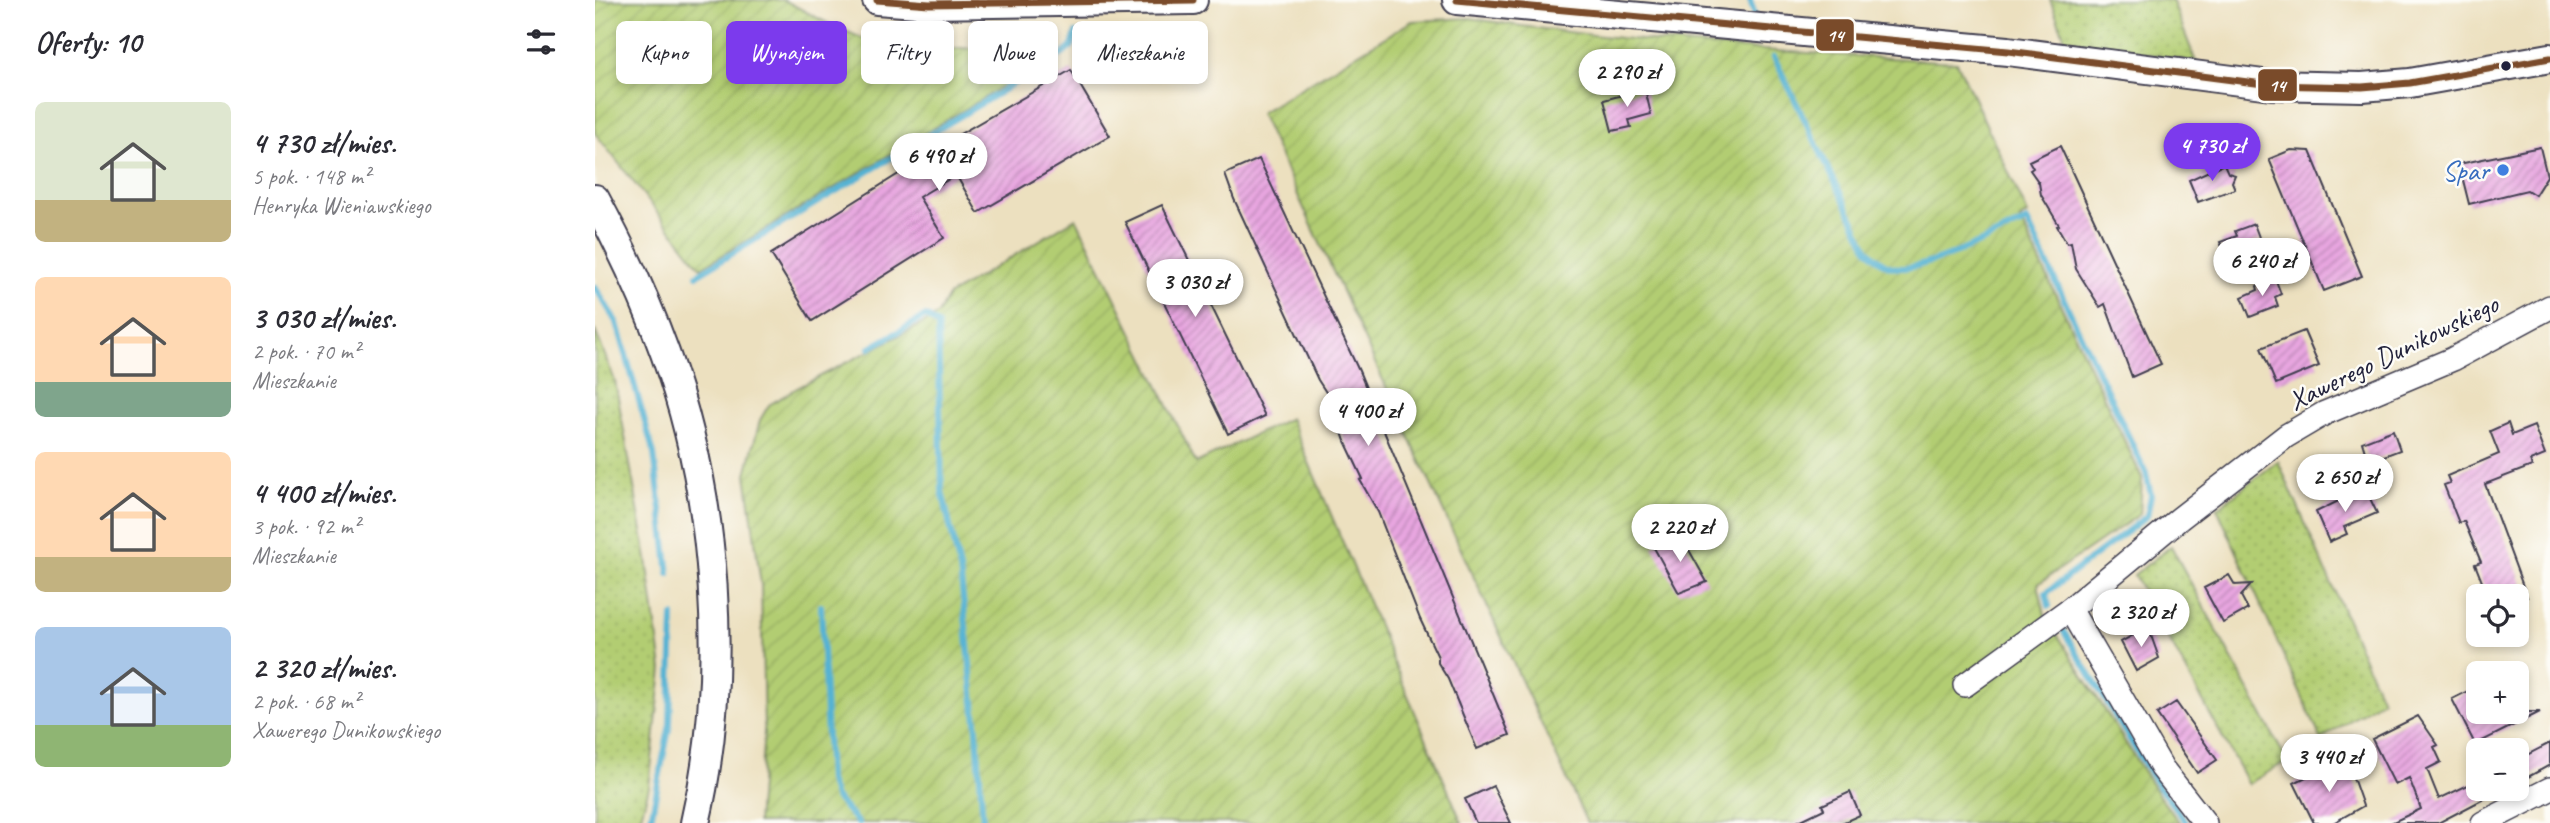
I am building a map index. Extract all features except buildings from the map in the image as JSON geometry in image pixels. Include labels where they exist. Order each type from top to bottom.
[{"type":"street","points":[[877,0],[929,4],[1193,0]]},
{"type":"street","points":[[1457,0],[1995,49],[2271,86],[2362,87],[2410,83],[2550,58]]},
{"type":"street","points":[[595,200],[637,281],[666,356],[687,431],[702,504],[712,591],[715,678],[703,788],[695,823]]},
{"type":"street","name":"Xawerego Dunikowskiego","points":[[1965,685],[2070,609],[2179,519],[2286,436],[2325,413],[2453,359],[2550,307]]},
{"type":"street","points":[[2070,609],[2162,768],[2205,823]]},
{"type":"street","points":[[2483,823],[2550,789]]},
{"type":"green space","points":[[595,0],[784,0],[823,21],[726,21],[726,84],[847,84],[847,32],[861,38],[861,84],[954,84],[954,49],[959,48],[968,48],[968,84],[1007,84],[701,268],[595,133]]},
{"type":"green space","points":[[2050,0],[2172,0],[2196,62],[2066,41]]},
{"type":"green space","points":[[1470,18],[1652,41],[1957,62],[2028,214],[2020,219],[2142,478],[2140,514],[2038,584],[2045,615],[2161,799],[2180,823],[1587,823],[1260,113],[1412,21]]},
{"type":"green space","points":[[1076,218],[1196,463],[1290,418],[1462,823],[757,823],[764,732],[761,585],[746,474],[760,420],[769,405],[928,321],[938,314],[948,296]]},
{"type":"green space","points":[[595,330],[615,381],[647,559],[662,669],[649,787],[639,823],[595,823]]},
{"type":"green space","points":[[2278,461],[2382,700],[2321,739],[2217,508]]},
{"type":"green space","points":[[2171,546],[2287,761],[2248,784],[2134,575]]},
{"type":"waterway","points":[[1750,0],[1757,21]]},
{"type":"waterway","points":[[697,275],[1063,54],[1072,46]]},
{"type":"waterway","points":[[1774,57],[1867,248],[1882,262],[1903,268],[1932,262],[2027,221],[2146,473],[2151,495],[2147,516],[2046,593],[2049,606]]},
{"type":"waterway","points":[[595,287],[617,323],[654,454],[669,574]]},
{"type":"waterway","points":[[870,348],[926,316],[938,325],[942,491],[960,569],[977,731],[983,823]]},
{"type":"waterway","points":[[821,606],[829,781],[835,797],[858,823]]},
{"type":"waterway","points":[[650,823],[670,724],[673,616]]},
{"type":"waterway","points":[[2062,629],[2159,787],[2187,823]]},
{"type":"transit line","name":"14","points":[[877,0],[929,4],[1193,0]]},
{"type":"transit line","name":"14","points":[[1457,0],[2008,51],[2271,85],[2362,87],[2410,83],[2550,58]]},
{"type":"place","name":"Spar","points":[[2503,170]]}]
